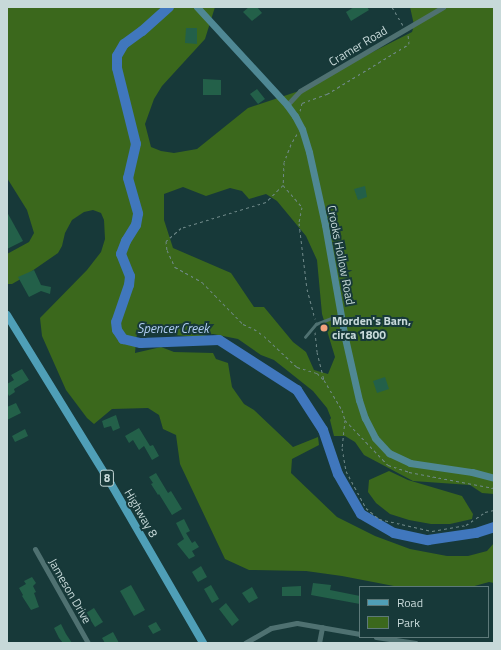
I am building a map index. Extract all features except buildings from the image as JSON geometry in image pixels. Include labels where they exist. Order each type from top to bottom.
[{"type":"main road","name":"Highway 8","points":[[7,315],[111,484],[203,643]]},
{"type":"street","name":"Crooks Hollow Road","points":[[196,7],[286,105],[302,129],[309,152],[323,218],[359,400],[368,426],[379,443],[393,456],[410,463],[472,472],[494,478]]},
{"type":"street","name":"Cramer Road","points":[[286,105],[300,92],[443,7]]},
{"type":"street","name":"Jameson Drive","points":[[34,549],[88,643]]},
{"type":"street","points":[[245,643],[271,628],[297,622],[359,634]]},
{"type":"street","points":[[318,643],[322,627]]},
{"type":"street","points":[[383,638],[416,643]]},
{"type":"lane","points":[[305,337],[316,324],[341,314]]},
{"type":"path","points":[[298,121],[302,102],[327,94],[409,44],[406,29],[392,7]]},
{"type":"path","points":[[302,129],[291,144],[284,162],[283,185],[266,202],[181,228],[166,241],[167,250],[175,267],[202,282],[243,324],[264,336],[297,367],[317,373],[324,380],[335,395],[344,415],[342,448],[346,471],[366,508],[379,519],[432,532],[466,525],[485,512],[494,510]]},
{"type":"path","points":[[283,185],[302,207],[299,223],[307,289],[316,324],[317,352],[324,380]]},
{"type":"green space","points":[[7,7],[215,7],[205,39],[162,86],[154,99],[145,124],[151,147],[161,151],[174,153],[197,149],[248,108],[314,86],[343,67],[412,32],[414,25],[410,7],[494,7],[494,494],[482,493],[470,485],[413,481],[364,455],[355,442],[345,436],[334,436],[330,420],[331,418],[327,408],[313,391],[274,360],[261,355],[238,339],[213,334],[198,337],[137,332],[135,353],[161,347],[174,352],[213,353],[216,359],[228,363],[232,387],[244,404],[254,410],[293,447],[318,437],[319,445],[292,459],[291,473],[337,517],[375,536],[410,549],[447,556],[468,556],[487,551],[494,543],[494,583],[489,582],[475,586],[394,586],[306,571],[249,570],[225,559],[180,464],[176,435],[163,429],[159,415],[148,408],[112,409],[94,424],[87,418],[66,390],[42,336],[40,318],[87,270],[101,252],[105,239],[104,220],[101,213],[93,210],[84,212],[72,220],[65,233],[62,246],[58,253],[19,280],[12,284],[8,284],[7,254],[29,242],[34,233],[27,210],[7,178]],"holes":[[[183,187],[206,196],[230,188],[242,191],[249,199],[266,194],[277,201],[306,236],[317,260],[322,314],[335,357],[328,374],[314,370],[306,352],[293,342],[264,307],[254,307],[231,273],[173,248],[164,220],[164,194]]]},
{"type":"green space","points":[[389,471],[408,480],[462,496],[473,514],[472,519],[450,524],[431,524],[409,520],[390,514],[376,503],[368,492],[369,480]]},
{"type":"waterway","name":"Spencer Creek","points":[[169,7],[142,31],[124,44],[117,56],[117,68],[136,144],[128,178],[138,214],[136,225],[126,241],[121,254],[130,276],[129,285],[116,322],[117,330],[123,339],[141,343],[219,340],[297,390],[323,430],[338,474],[361,514],[394,533],[428,540],[476,533],[494,527]]},
{"type":"place","name":"Morden's Barn, circa 1800","points":[[324,328]]}]
